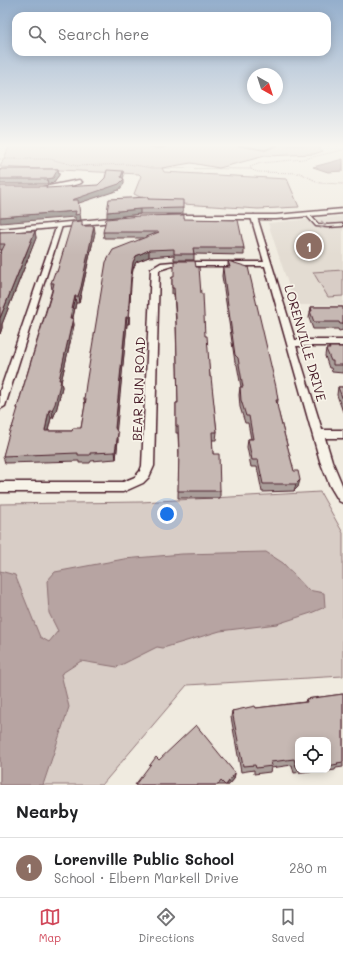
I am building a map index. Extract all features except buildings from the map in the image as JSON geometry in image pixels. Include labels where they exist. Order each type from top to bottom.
[{"type":"street","points":[[32,188],[58,187],[79,182]]},
{"type":"street","points":[[161,218],[254,217],[343,211]]},
{"type":"street","name":"LORENVILLE DRIVE","points":[[254,217],[328,467],[343,498]]},
{"type":"street","points":[[0,230],[59,226],[128,218]]},
{"type":"street","points":[[0,406],[59,226]]},
{"type":"street","name":"BEAR RUN ROAD","points":[[0,487],[123,487],[134,484],[141,479],[146,473],[148,466],[155,269],[164,265],[172,264],[268,264]]},
{"type":"street","points":[[292,343],[343,343]]},
{"type":"street","points":[[318,434],[343,434]]},
{"type":"lane","points":[[307,214],[317,225],[343,225]]},
{"type":"path","points":[[317,182],[343,184]]},
{"type":"shaded area","points":[[139,182],[288,182],[299,207],[258,209],[168,203],[142,198],[134,194]]},
{"type":"shaded area","points":[[343,216],[343,305],[295,305],[268,223]]},
{"type":"shaded area","points":[[343,270],[343,296],[328,297],[313,272]]},
{"type":"shaded area","points":[[320,492],[343,533],[343,676],[187,685],[102,785],[0,785],[0,504],[141,502]]},
{"type":"shaded area","points":[[266,552],[283,563],[308,590],[324,593],[325,607],[277,624],[220,631],[163,648],[157,647],[117,667],[81,661],[61,674],[69,707],[43,785],[0,785],[0,571],[15,575],[40,637],[49,642],[58,631],[49,613],[47,581],[55,572],[124,559],[182,554]]},
{"type":"place","name":"Lorenville Public School","points":[[309,246]]}]
